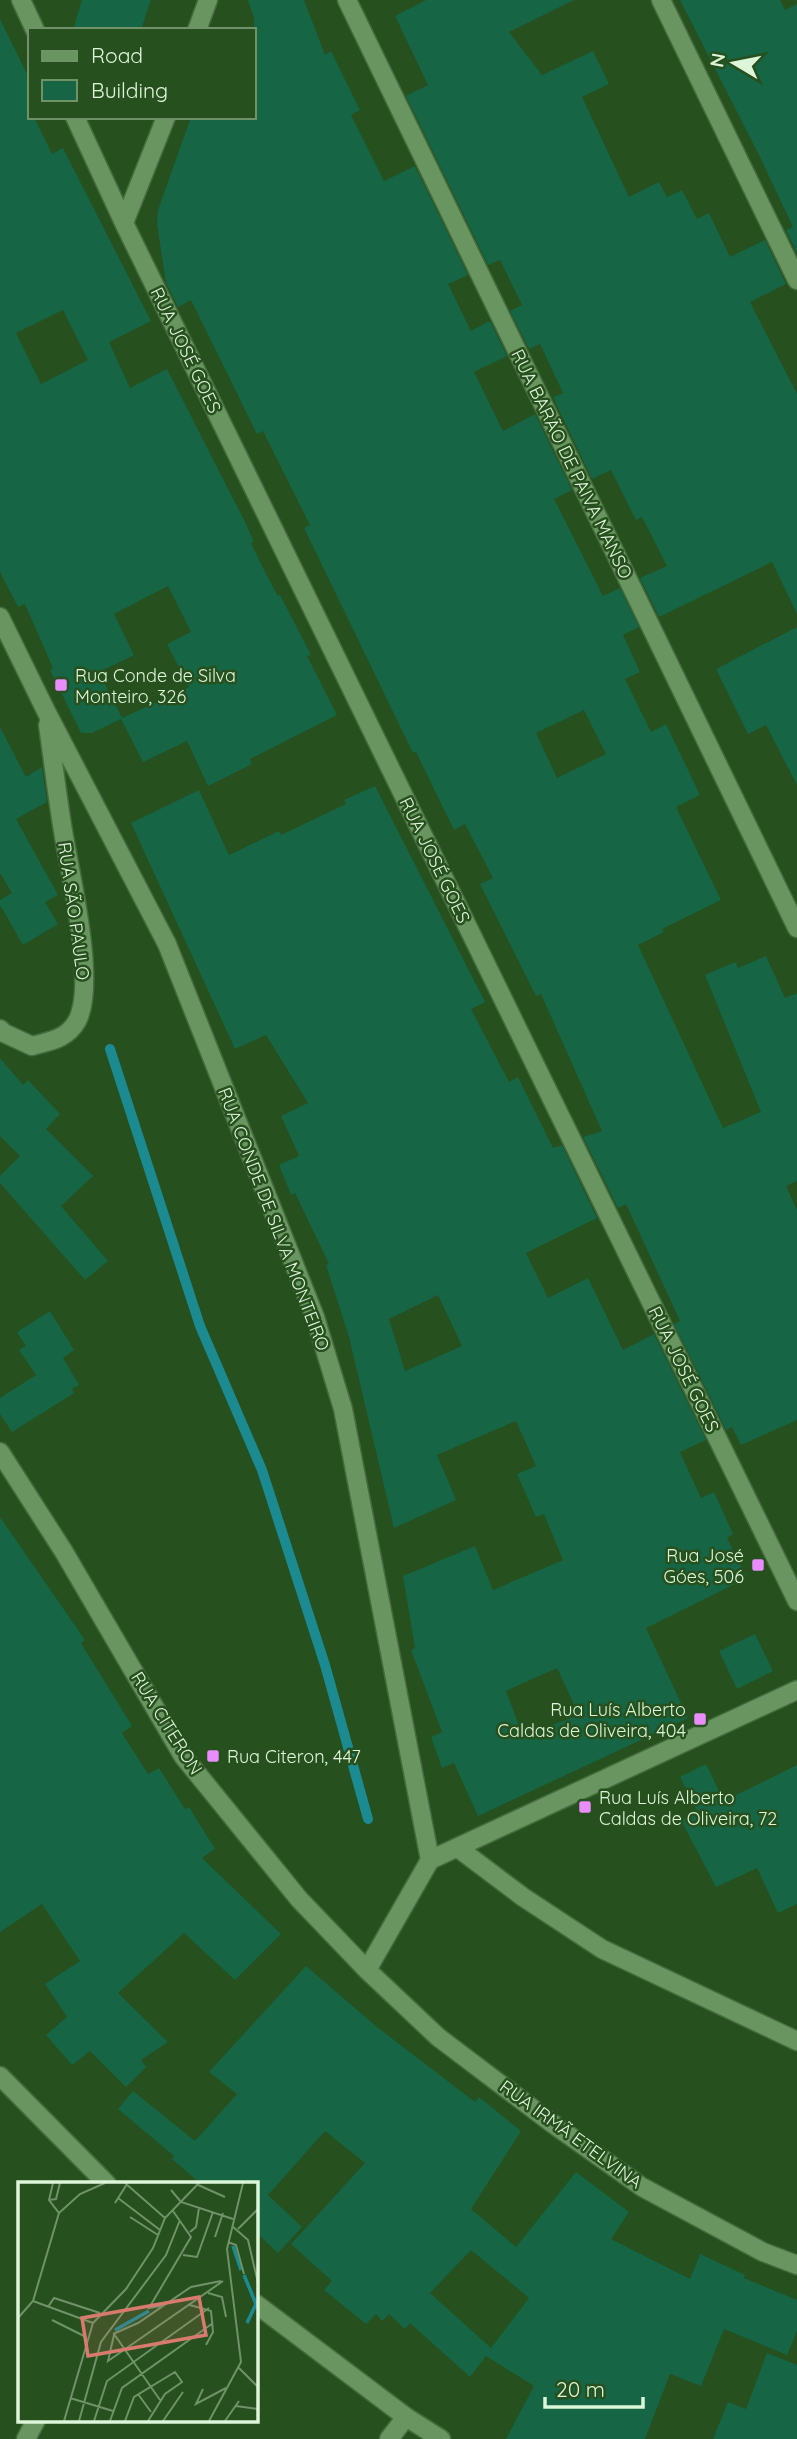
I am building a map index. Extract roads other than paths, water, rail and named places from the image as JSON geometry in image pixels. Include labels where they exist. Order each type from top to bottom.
[{"type":"street","points":[[21,0],[34,28]]},
{"type":"street","points":[[198,28],[208,0]]},
{"type":"street","name":"RUA BARÃO DE PAIVA MANSO","points":[[347,0],[797,928]]},
{"type":"street","points":[[662,0],[797,279]]},
{"type":"street","name":"RUA JOSÉ GOES","points":[[76,119],[124,223],[797,1601]]},
{"type":"street","points":[[124,223],[165,119]]},
{"type":"street","name":"RUA CONDE DE SILVA MONTEIRO","points":[[0,617],[167,944],[315,1317],[343,1409],[430,1860]]},
{"type":"street","name":"RUA SÃO PAULO","points":[[0,1028],[32,1046],[63,1037],[77,1021],[85,988],[76,899],[63,832],[46,711]]},
{"type":"street","name":"RUA CITERON","points":[[0,1452],[64,1552],[183,1756],[299,1899],[367,1970]]},
{"type":"street","points":[[367,1970],[430,1860],[797,1690]]},
{"type":"street","points":[[458,1848],[523,1897],[602,1949],[797,2041]]},
{"type":"street","name":"RUA IRMÃ ETELVINA","points":[[367,1970],[438,2037],[642,2187],[762,2252],[797,2265]]},
{"type":"street","points":[[0,2076],[106,2182]]},
{"type":"street","points":[[257,2305],[406,2417],[441,2439]]},
{"type":"street","points":[[389,2439],[406,2417]]},
{"type":"street","points":[[26,2439],[35,2422]]},
{"type":"waterway","points":[[110,1049],[200,1326],[262,1470],[325,1665],[368,1819]]},
{"type":"place","name":"Rua Conde de Silva Monteiro, 326","points":[[61,685]]},
{"type":"place","name":"Rua José Góes, 506","points":[[758,1565]]},
{"type":"place","name":"Rua Luís Alberto Caldas de Oliveira, 404","points":[[700,1719]]},
{"type":"place","name":"Rua Citeron, 447","points":[[213,1756]]},
{"type":"place","name":"Rua Luís Alberto Caldas de Oliveira, 72","points":[[585,1807]]}]
